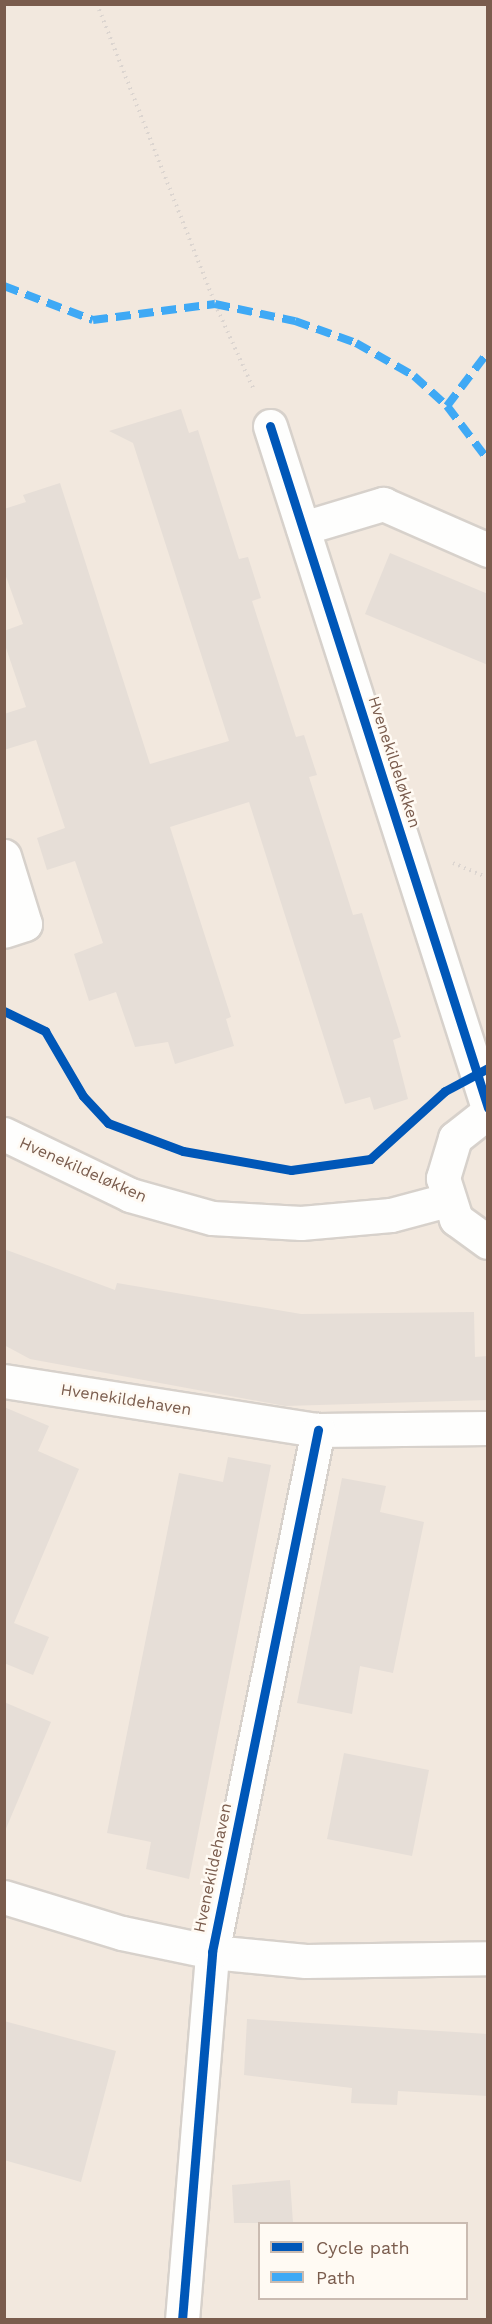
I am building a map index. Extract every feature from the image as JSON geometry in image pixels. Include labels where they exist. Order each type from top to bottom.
[{"type":"street","name":"Hvenekildeløkken","points":[[270,426],[488,1110]]},
{"type":"street","points":[[303,528],[383,504],[488,550]]},
{"type":"street","points":[[4,856],[25,924],[4,931]]},
{"type":"street","points":[[488,1110],[455,1138],[446,1157],[447,1200],[456,1219],[488,1242]]},
{"type":"street","name":"Hvenekildeløkken","points":[[4,1134],[130,1195],[212,1218],[301,1223],[391,1215],[447,1200]]},
{"type":"street","name":"Hvenekildehaven","points":[[4,1381],[318,1430],[488,1428]]},
{"type":"street","name":"Hvenekildehaven","points":[[182,2319],[212,1952],[318,1430]]},
{"type":"street","name":"Hvenekildehaven","points":[[4,1897],[122,1933],[212,1952],[306,1961],[488,1958]]},
{"type":"path","points":[[97,4],[214,304],[270,426]]},
{"type":"shaded area","points":[[5,5],[487,5],[487,2319],[5,2320]]},
{"type":"building","points":[[181,409],[189,433],[198,430],[239,559],[248,557],[261,598],[252,601],[296,737],[304,735],[317,775],[309,777],[353,915],[362,913],[401,1037],[393,1040],[408,1099],[374,1110],[370,1097],[345,1104],[249,802],[170,827],[231,1017],[226,1019],[234,1046],[175,1064],[168,1042],[135,1047],[116,992],[89,1001],[74,954],[103,943],[75,861],[47,870],[37,838],[65,828],[36,740],[4,750],[4,714],[26,707],[4,642],[4,631],[23,624],[4,571],[4,509],[26,502],[23,495],[60,483],[150,764],[229,741],[133,443],[109,431]]},
{"type":"building","points":[[390,553],[488,594],[488,665],[365,614]]},
{"type":"building","points":[[4,1249],[115,1290],[117,1283],[301,1314],[474,1312],[475,1357],[488,1356],[488,1400],[285,1406],[30,1359],[4,1345]]},
{"type":"building","points":[[4,1407],[49,1426],[38,1451],[79,1469],[14,1623],[49,1637],[33,1675],[4,1663]]},
{"type":"building","points":[[228,1457],[271,1465],[189,1879],[146,1869],[151,1842],[107,1833],[179,1473],[223,1482]]},
{"type":"building","points":[[342,1478],[386,1486],[380,1512],[424,1522],[393,1673],[360,1666],[352,1714],[297,1703]]},
{"type":"building","points":[[4,1702],[51,1722],[5,1831],[4,1831]]},
{"type":"building","points":[[344,1753],[429,1770],[412,1856],[327,1839]]},
{"type":"building","points":[[247,2019],[488,2034],[488,2096],[398,2091],[397,2105],[351,2103],[352,2088],[244,2075]]},
{"type":"building","points":[[4,2021],[116,2051],[81,2182],[4,2160]]},
{"type":"building","points":[[290,2180],[293,2222],[234,2223],[232,2185]]},
{"type":"marked path","points":[[4,286],[93,320],[215,304],[295,321],[356,343],[414,376],[447,406],[488,460]]},
{"type":"marked path","points":[[447,406],[488,352]]},
{"type":"cycle path","points":[[270,426],[488,1108]]},
{"type":"cycle path","points":[[4,1011],[45,1031],[83,1096],[108,1123],[183,1151],[291,1170],[370,1159],[445,1091],[488,1068]]},
{"type":"cycle path","points":[[182,2320],[212,1952],[318,1430]]}]
